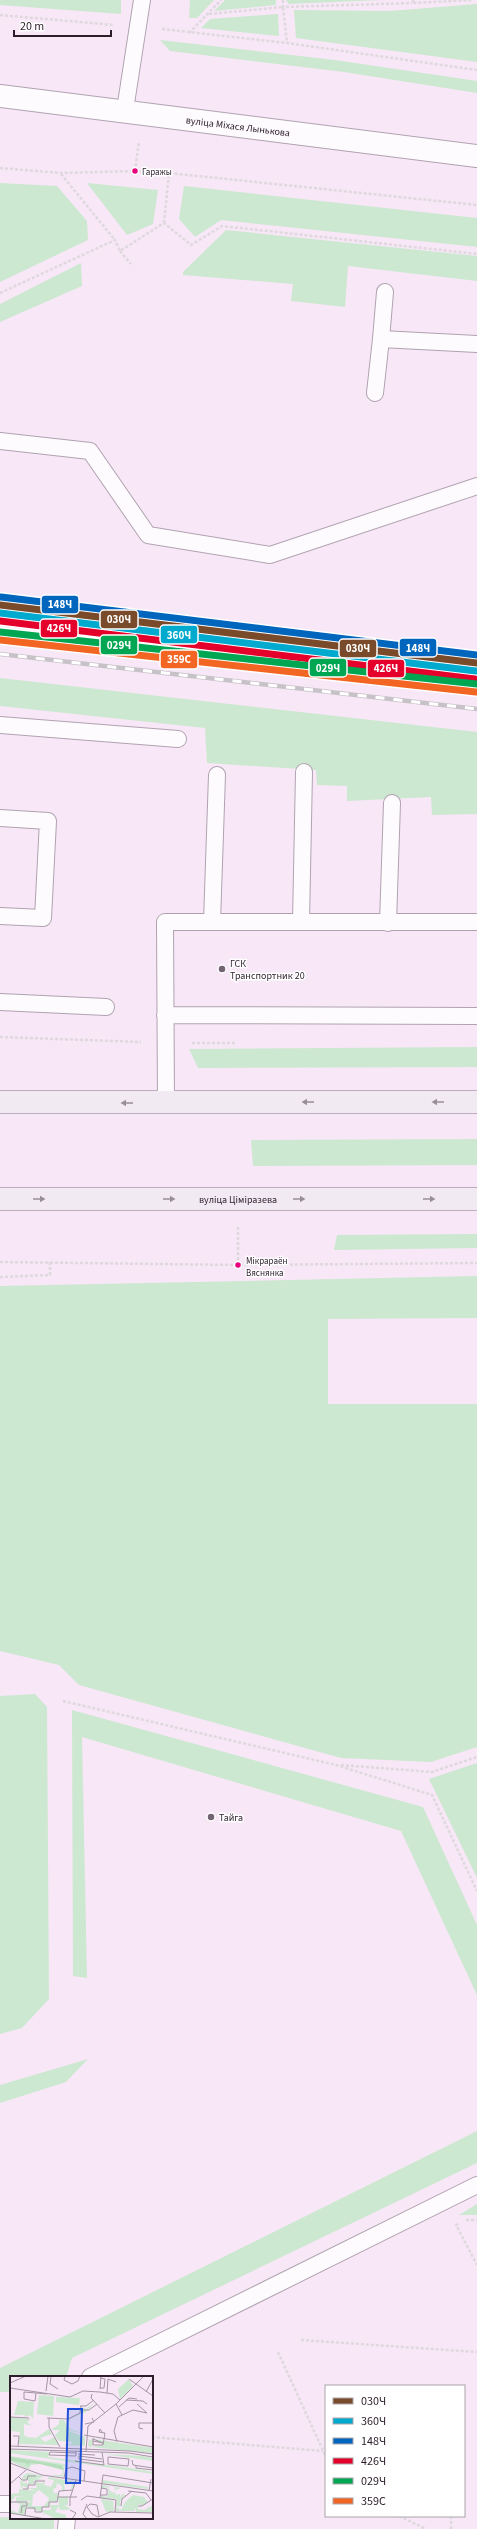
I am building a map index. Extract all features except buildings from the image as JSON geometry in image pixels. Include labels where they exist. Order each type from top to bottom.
[{"type":"main road","points":[[0,1102],[477,1102]]},
{"type":"main road","name":"вуліца Ціміразева","points":[[0,1199],[477,1199]]},
{"type":"street","name":"вуліца Міхася Лынькова","points":[[0,96],[125,110],[477,156]]},
{"type":"lane","points":[[125,110],[140,26],[142,0]]},
{"type":"lane","points":[[376,393],[385,292]]},
{"type":"lane","points":[[381,339],[477,344]]},
{"type":"lane","points":[[0,441],[90,451],[148,535],[270,555],[477,486]]},
{"type":"lane","points":[[0,725],[178,739]]},
{"type":"lane","points":[[301,922],[304,772]]},
{"type":"lane","points":[[212,922],[217,776]]},
{"type":"lane","points":[[388,923],[392,803]]},
{"type":"lane","points":[[0,818],[48,821],[42,918],[0,916]]},
{"type":"lane","points":[[166,1102],[165,922],[477,922]]},
{"type":"lane","points":[[0,1002],[106,1007]]},
{"type":"lane","points":[[165,1015],[477,1016]]},
{"type":"lane","points":[[92,2376],[477,2185]]},
{"type":"lane","points":[[66,2529],[67,2519]]},
{"type":"path","points":[[189,33],[221,0]]},
{"type":"path","points":[[283,0],[287,43]]},
{"type":"path","points":[[209,14],[283,7],[394,1],[412,3],[472,0]]},
{"type":"path","points":[[0,15],[140,26],[189,33],[287,43],[477,70]]},
{"type":"path","points":[[0,168],[61,173],[135,171],[169,173],[477,205]]},
{"type":"path","points":[[61,173],[115,240],[120,251],[131,264]]},
{"type":"path","points":[[164,223],[169,173]]},
{"type":"path","points":[[120,251],[164,223]]},
{"type":"path","points":[[164,223],[191,246],[222,226],[477,254]]},
{"type":"path","points":[[0,293],[115,240]]},
{"type":"path","points":[[238,1199],[238,1264]]},
{"type":"path","points":[[0,1262],[238,1264],[477,1263]]},
{"type":"path","points":[[0,1276],[50,1275],[50,1262]]},
{"type":"path","points":[[62,1702],[336,1765],[432,1795],[477,1891]]},
{"type":"path","points":[[336,1765],[432,1772],[477,1757]]},
{"type":"path","points":[[477,2220],[464,2220],[456,2225],[477,2265]]},
{"type":"path","points":[[301,2340],[477,2352]]},
{"type":"path","points":[[278,2352],[325,2455]]},
{"type":"path","points":[[153,2438],[323,2451]]},
{"type":"path","points":[[402,2517],[426,2529]]},
{"type":"path","points":[[451,2517],[451,2529]]},
{"type":"green space","points":[[0,0],[121,0],[121,14],[0,5]]},
{"type":"green space","points":[[190,0],[214,0],[197,18],[189,18]]},
{"type":"green space","points":[[225,0],[276,0],[276,5],[214,11]]},
{"type":"green space","points":[[286,0],[382,0],[289,4]]},
{"type":"green space","points":[[477,4],[477,62],[296,38],[294,10],[390,11]]},
{"type":"green space","points":[[278,14],[279,36],[201,28],[210,19]]},
{"type":"green space","points":[[160,40],[335,60],[477,81],[477,93],[344,72],[170,51]]},
{"type":"green space","points":[[0,183],[57,186],[87,221],[88,240],[0,282]]},
{"type":"green space","points":[[87,183],[158,190],[153,224],[127,235]]},
{"type":"green space","points":[[184,186],[477,218],[477,247],[221,220],[195,237],[179,219]]},
{"type":"green space","points":[[226,230],[477,256],[477,281],[348,266],[345,307],[291,301],[293,284],[183,275],[183,272]]},
{"type":"green space","points":[[81,263],[82,286],[0,322],[0,304]]},
{"type":"green space","points":[[0,678],[477,732],[477,814],[432,815],[431,797],[347,801],[347,786],[317,785],[316,770],[207,763],[205,728],[0,706]]},
{"type":"green space","points":[[477,1047],[477,1067],[198,1068],[189,1049]]},
{"type":"green space","points":[[477,1139],[477,1165],[253,1166],[251,1140]]},
{"type":"green space","points":[[477,1234],[477,1248],[334,1250],[337,1235]]},
{"type":"green space","points":[[477,1276],[477,1318],[328,1319],[328,1404],[477,1404],[477,1747],[431,1762],[341,1758],[79,1685],[59,1665],[0,1651],[0,1286]]},
{"type":"green space","points":[[35,1694],[47,1707],[49,1999],[22,2028],[0,2034],[0,1696]]},
{"type":"green space","points":[[72,1710],[423,1807],[477,1925],[477,1995],[401,1831],[82,1737],[87,1978],[73,1976]]},
{"type":"green space","points":[[477,1763],[477,1878],[429,1779]]},
{"type":"green space","points":[[88,2059],[66,2082],[0,2103],[0,2085]]},
{"type":"green space","points":[[477,2131],[477,2163],[72,2358],[66,2376],[10,2376],[10,2392],[0,2392],[0,2368]]},
{"type":"green space","points":[[477,2204],[477,2215],[459,2215]]},
{"type":"green space","points":[[0,2517],[10,2517],[10,2519],[54,2519],[54,2529],[0,2529]]},
{"type":"railway","points":[[0,654],[477,709]]},
{"type":"transit line","name":"148Ч","points":[[1,597],[477,655]]},
{"type":"transit line","name":"030Ч","points":[[0,605],[477,663]]},
{"type":"transit line","name":"360Ч","points":[[0,613],[476,671]]},
{"type":"transit line","name":"426Ч","points":[[0,621],[475,679]]},
{"type":"transit line","name":"029Ч","points":[[0,632],[477,684]]},
{"type":"transit line","name":"359С","points":[[0,640],[476,692]]},
{"type":"place","name":"Гаражы","points":[[135,171]]},
{"type":"place","name":"ГСК Транспортник 20","points":[[222,969]]},
{"type":"place","name":"Мікрараён Вяснянка","points":[[238,1265]]},
{"type":"place","name":"Тайга","points":[[211,1817]]}]
